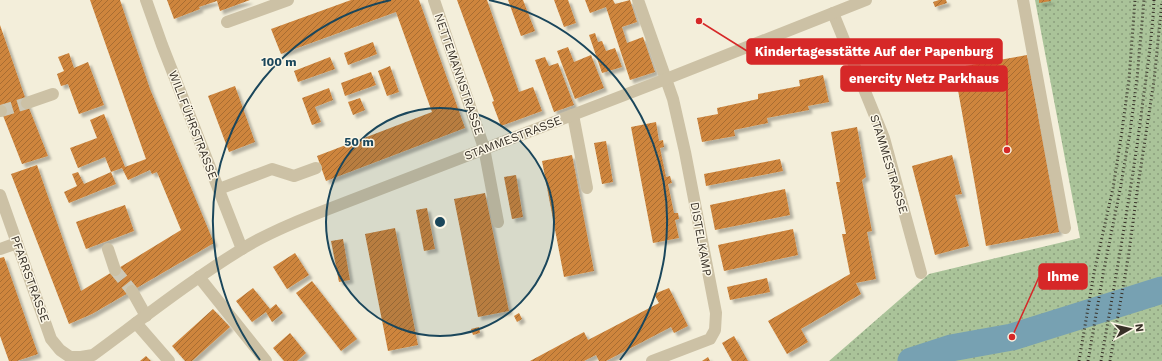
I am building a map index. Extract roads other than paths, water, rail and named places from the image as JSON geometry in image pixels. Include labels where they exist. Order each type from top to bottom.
[{"type":"street","name":"WILLFÜHRSTRASSE","points":[[146,0],[162,45],[242,249]]},
{"type":"street","points":[[226,22],[288,0]]},
{"type":"street","name":"NETTEMANNSTRASSE","points":[[434,0],[484,148],[498,222]]},
{"type":"street","name":"DISTELKAMP","points":[[638,0],[673,99],[685,152],[716,314],[715,330],[710,338],[652,361]]},
{"type":"street","name":"STAMMESTRASSE","points":[[69,359],[93,355],[199,277],[242,249],[276,230],[866,0]]},
{"type":"street","points":[[1023,0],[1065,228]]},
{"type":"street","name":"STAMMESTRASSE","points":[[833,13],[884,138],[921,273]]},
{"type":"street","points":[[26,102],[53,94]]},
{"type":"street","points":[[573,115],[587,188]]},
{"type":"street","points":[[219,189],[272,169],[294,176],[316,168]]},
{"type":"street","name":"PFARRSTRASSE","points":[[0,195],[51,339],[69,359]]},
{"type":"street","points":[[0,248],[17,242]]},
{"type":"street","points":[[108,249],[115,270]]},
{"type":"street","points":[[199,277],[266,361]]},
{"type":"street","points":[[132,291],[141,320],[169,361]]},
{"type":"waterway","points":[[911,361],[951,348],[1012,337],[1162,290]]},
{"type":"tunnel","points":[[1,111],[27,103]]},
{"type":"tunnel","points":[[115,270],[132,291]]},
{"type":"railway","points":[[1079,361],[1094,273],[1113,188],[1122,131],[1129,79],[1135,0]]},
{"type":"railway","points":[[1088,361],[1130,132],[1137,79],[1144,0]]},
{"type":"railway","points":[[1101,361],[1136,154],[1150,46],[1154,0]]},
{"type":"railway","points":[[1110,361],[1128,259],[1154,81],[1162,1]]},
{"type":"place","name":"Kindertagesstätte Auf der Papenburg","points":[[699,21]]},
{"type":"place","name":"enercity Netz Parkhaus","points":[[1007,150]]},
{"type":"place","name":"Ihme","points":[[1012,337]]}]
